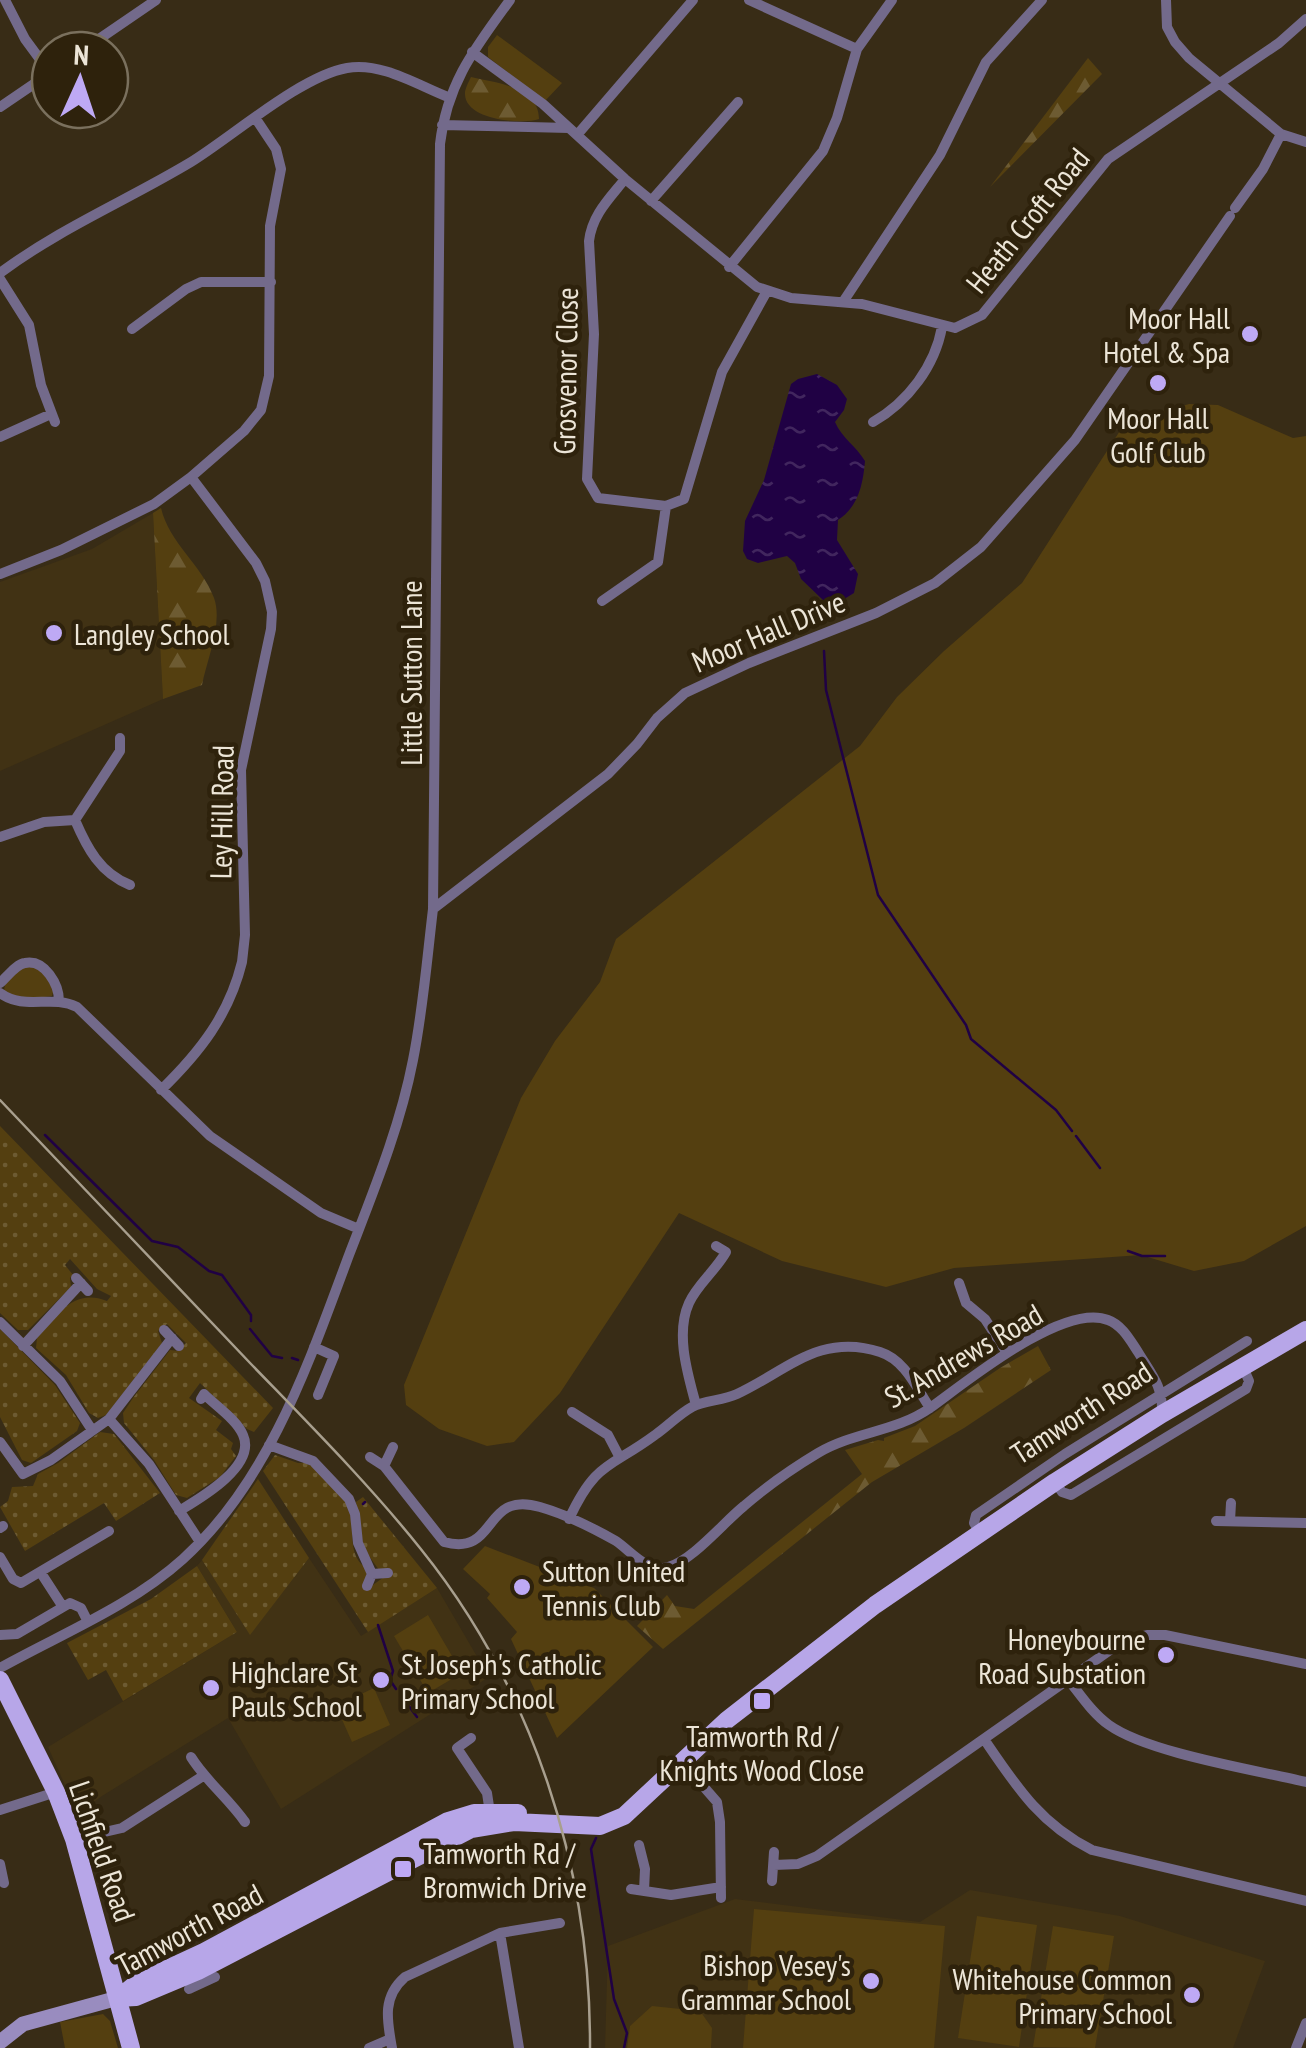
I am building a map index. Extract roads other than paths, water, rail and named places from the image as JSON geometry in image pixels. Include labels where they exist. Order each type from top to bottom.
[{"type":"main road","name":"Tamworth Road","points":[[118,1998],[137,1983],[204,1952],[462,1815],[491,1818],[519,1813],[546,1824],[587,1827],[611,1823],[635,1808],[772,1683],[875,1606],[1055,1482],[1306,1330]]},
{"type":"main road","name":"Lichfield Road","points":[[1,1680],[56,1792],[74,1840],[131,2048]]},
{"type":"main road","name":"Tamworth Road","points":[[118,1998],[201,1980],[491,1818]]},
{"type":"street","points":[[112,30],[156,0]]},
{"type":"street","name":"Little Sutton Lane","points":[[1,1680],[87,1620],[141,1591],[200,1542],[228,1510],[269,1445],[314,1347],[392,1140],[413,1061],[433,908],[442,125],[448,97],[472,52],[510,0]]},
{"type":"street","points":[[573,132],[693,0]]},
{"type":"street","points":[[749,0],[857,49]]},
{"type":"street","points":[[729,267],[823,151],[838,118],[857,49],[892,0]]},
{"type":"street","points":[[843,302],[940,155],[986,62],[1042,0]]},
{"type":"street","points":[[1166,0],[1167,27],[1174,42],[1219,85],[1281,134],[1306,142]]},
{"type":"street","points":[[3,1],[30,46]]},
{"type":"street","name":"Heath Croft Road","points":[[942,327],[964,326],[982,315],[1108,159],[1280,43],[1306,18]]},
{"type":"street","points":[[472,52],[542,104],[729,267],[767,291],[791,298],[843,302],[942,327],[938,352],[913,388],[873,422]]},
{"type":"street","points":[[0,437],[53,418],[29,326],[0,276],[54,234],[189,162],[314,79],[348,68],[385,71],[448,97]]},
{"type":"street","points":[[0,108],[30,87]]},
{"type":"street","points":[[651,201],[738,102]]},
{"type":"street","points":[[0,574],[96,534],[154,504],[191,477],[254,420],[265,399],[270,226],[281,169],[276,148],[256,119]]},
{"type":"street","points":[[442,125],[573,132]]},
{"type":"street","name":"Moor Hall Drive","points":[[433,908],[608,774],[684,693],[876,612],[934,583],[981,546],[1075,440],[1263,169],[1281,134]]},
{"type":"street","name":"Grosvenor Close","points":[[625,179],[590,227],[594,334],[587,480],[598,498],[666,506]]},
{"type":"street","points":[[132,329],[193,285],[210,281],[271,282]]},
{"type":"street","points":[[602,601],[658,562],[666,506],[679,504],[688,493],[722,372],[767,291]]},
{"type":"street","name":"Ley Hill Road","points":[[161,1090],[211,1035],[225,1012],[239,974],[244,936],[242,754],[271,629],[270,596],[256,563],[191,477]]},
{"type":"street","points":[[74,820],[124,742]]},
{"type":"street","points":[[0,837],[44,822],[74,820]]},
{"type":"street","points":[[74,820],[89,852],[123,885]]},
{"type":"street","points":[[0,983],[20,964],[32,963],[58,986],[59,1001]]},
{"type":"street","points":[[0,993],[22,1004],[59,1001],[87,1014],[210,1136],[322,1213],[359,1229]]},
{"type":"street","points":[[696,1405],[684,1352],[686,1313],[695,1293],[726,1252],[716,1246]]},
{"type":"street","points":[[959,1283],[966,1303],[985,1319],[1007,1353]]},
{"type":"street","points":[[23,1346],[82,1284]]},
{"type":"street","name":"St. Andrews Road","points":[[370,1457],[384,1466],[444,1542],[467,1544],[477,1540],[498,1513],[513,1505],[544,1508],[613,1540],[645,1564],[671,1566],[746,1504],[818,1453],[897,1426],[930,1408],[1007,1353],[1075,1320],[1108,1320],[1127,1334],[1163,1392]]},
{"type":"street","points":[[0,1322],[60,1381],[92,1430]]},
{"type":"street","points":[[0,1442],[23,1474],[51,1460],[110,1419],[172,1338]]},
{"type":"street","name":"Tamworth Road","points":[[980,1532],[974,1523],[976,1515],[1232,1344],[1247,1341]]},
{"type":"street","points":[[314,1347],[334,1356],[318,1396]]},
{"type":"street","points":[[570,1519],[587,1485],[619,1456],[646,1442],[696,1405],[736,1394],[806,1354],[850,1348],[870,1349],[892,1357],[930,1408]]},
{"type":"street","name":"Tamworth Road","points":[[1055,1482],[1070,1496],[1246,1389],[1249,1381],[1242,1367]]},
{"type":"street","points":[[1162,1414],[1163,1392],[1184,1401]]},
{"type":"street","points":[[179,1511],[223,1482],[235,1468],[245,1443],[242,1433],[204,1394],[200,1399]]},
{"type":"street","points":[[571,1412],[608,1435],[619,1456]]},
{"type":"street","points":[[110,1419],[149,1464],[200,1542]]},
{"type":"street","points":[[269,1445],[313,1461],[349,1499],[358,1543],[372,1574],[367,1586]]},
{"type":"street","points":[[384,1466],[393,1448]]},
{"type":"street","points":[[1230,1520],[1231,1503]]},
{"type":"street","points":[[1216,1520],[1306,1523]]},
{"type":"street","points":[[0,1557],[13,1579],[21,1584],[109,1531]]},
{"type":"street","points":[[41,1573],[62,1607]]},
{"type":"street","points":[[372,1574],[388,1574]]},
{"type":"street","points":[[0,1635],[17,1634],[62,1607],[76,1604],[87,1620]]},
{"type":"street","points":[[774,1865],[798,1864],[817,1856],[1123,1641],[1166,1635],[1306,1664]]},
{"type":"street","points":[[1068,1678],[1096,1713],[1121,1732],[1174,1750],[1306,1782]]},
{"type":"street","points":[[471,1738],[457,1748],[486,1792],[491,1818]]},
{"type":"street","points":[[984,1739],[1041,1817],[1092,1850],[1306,1902]]},
{"type":"street","points":[[192,1757],[203,1776],[229,1800],[245,1822]]},
{"type":"street","points":[[639,1844],[645,1868],[638,1890],[721,1892],[717,1802],[683,1763]]},
{"type":"street","points":[[74,1840],[122,1828],[203,1776]]},
{"type":"street","points":[[0,1810],[56,1792]]},
{"type":"street","points":[[772,1880],[774,1852]]},
{"type":"street","points":[[0,1864],[4,1883]]},
{"type":"street","points":[[369,2048],[391,2044],[387,2004],[400,1980],[500,1934],[556,1927]]},
{"type":"street","points":[[500,1934],[519,2048]]},
{"type":"street","points":[[3,2035],[38,2020],[118,1998]]},
{"type":"street","points":[[1296,2048],[1306,2022]]},
{"type":"water","points":[[817,374],[837,385],[847,399],[835,422],[865,461],[858,495],[838,520],[837,540],[858,574],[854,593],[841,601],[823,600],[801,579],[795,563],[787,556],[758,563],[747,559],[743,551],[745,521],[764,480],[791,384]]},
{"type":"waterway","points":[[824,651],[826,690],[878,895],[966,1025],[971,1039],[1056,1110],[1072,1131]]},
{"type":"waterway","points":[[45,1135],[152,1241],[178,1247],[209,1271],[222,1275],[251,1315],[251,1321]]},
{"type":"waterway","points":[[1076,1136],[1100,1168]]},
{"type":"waterway","points":[[1128,1251],[1142,1256],[1165,1256]]},
{"type":"waterway","points":[[250,1329],[272,1356],[282,1358]]},
{"type":"waterway","points":[[292,1358],[298,1360]]},
{"type":"waterway","points":[[378,1625],[393,1671],[390,1680],[396,1689]]},
{"type":"waterway","points":[[402,1697],[417,1717]]},
{"type":"waterway","points":[[596,1838],[591,1849],[614,1999],[627,2033],[624,2048]]},
{"type":"railway","points":[[0,1100],[359,1477],[460,1602],[524,1721],[548,1783],[580,1914],[590,2048]]},
{"type":"place","name":"Moor Hall Hotel & Spa","points":[[1250,334]]},
{"type":"place","name":"Moor Hall Golf Club","points":[[1158,383]]},
{"type":"place","name":"Langley School","points":[[54,633]]},
{"type":"place","name":"Sutton United Tennis Club","points":[[522,1587]]},
{"type":"place","name":"Honeybourne Road Substation","points":[[1166,1655]]},
{"type":"place","name":"St Joseph's Catholic Primary School","points":[[381,1680]]},
{"type":"place","name":"Highclare St Pauls School","points":[[211,1688]]},
{"type":"place","name":"Tamworth Rd / Knights Wood Close","points":[[762,1701]]},
{"type":"place","name":"Tamworth Rd / Bromwich Drive","points":[[403,1869]]},
{"type":"place","name":"Bishop Vesey's Grammar School","points":[[871,1981]]},
{"type":"place","name":"Whitehouse Common Primary School","points":[[1192,1995]]}]
